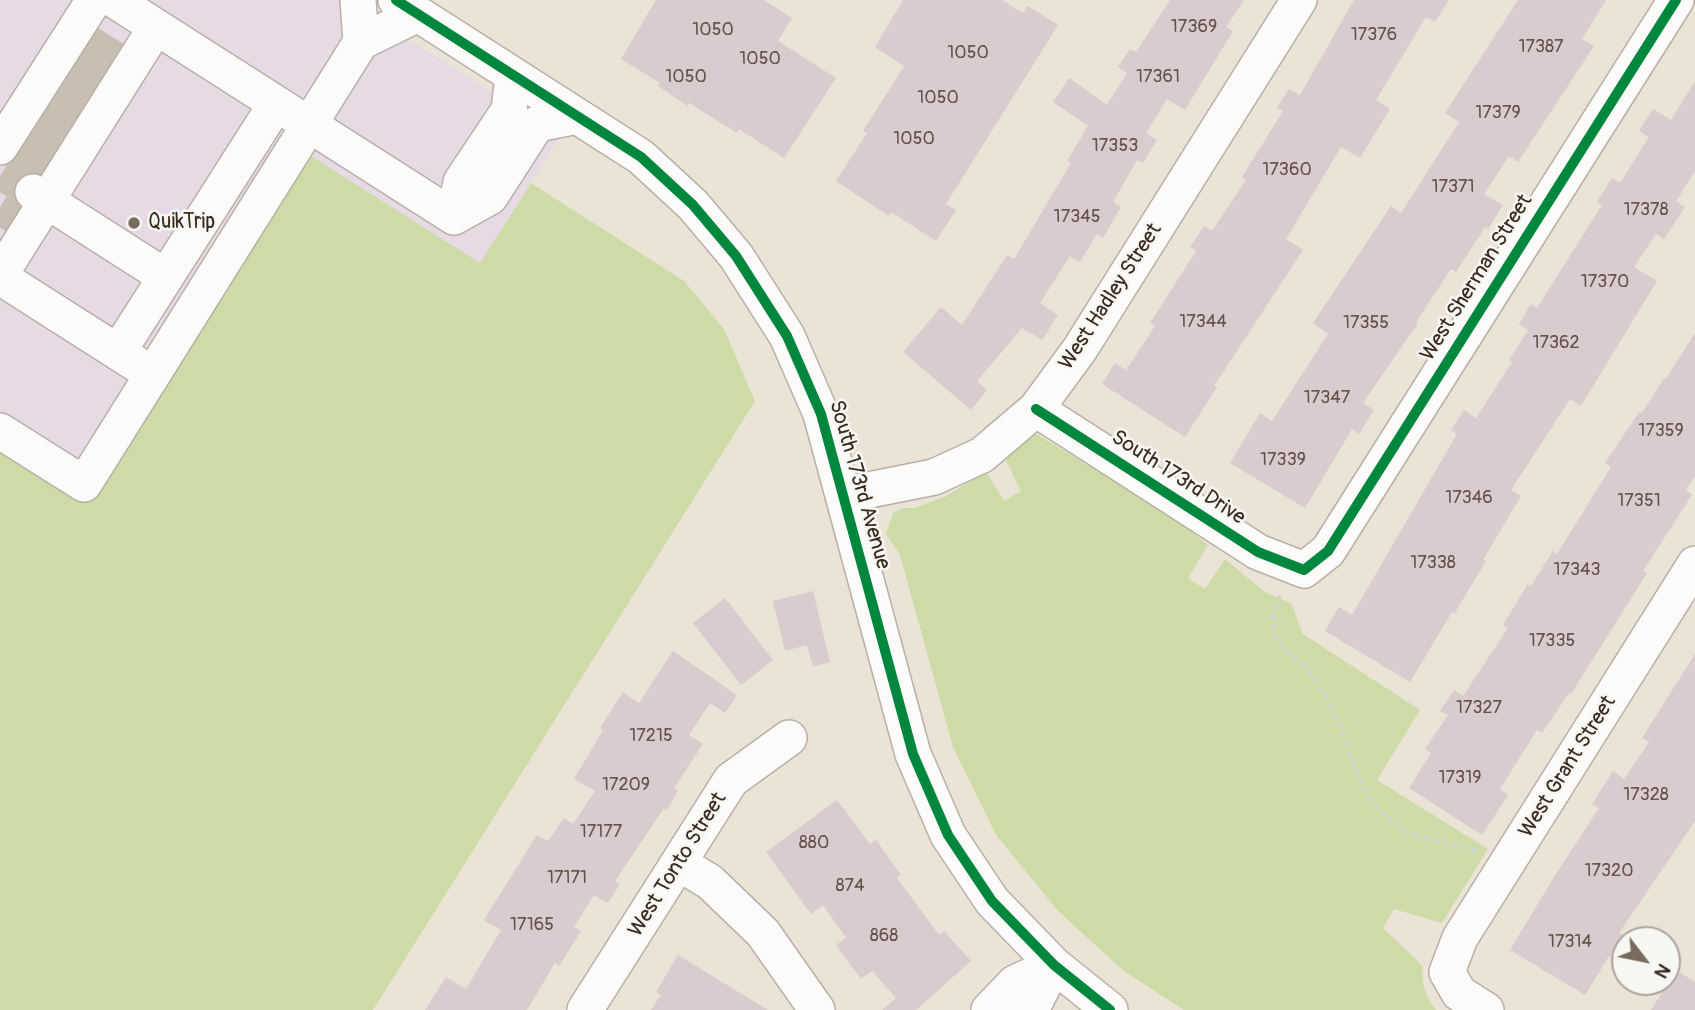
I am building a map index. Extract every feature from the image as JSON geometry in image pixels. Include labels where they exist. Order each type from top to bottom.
[{"type":"street","points":[[94,0],[55,126],[0,276],[153,374]]},
{"type":"street","points":[[114,0],[454,217]]},
{"type":"street","points":[[358,0],[361,42]]},
{"type":"street","name":"West Hadley Street","points":[[844,495],[934,477],[982,455],[1036,409],[1080,349],[1299,0]]},
{"type":"street","name":"West Sherman Street","points":[[1304,570],[1328,551],[1676,0]]},
{"type":"street","points":[[0,431],[84,484],[361,42],[407,7]]},
{"type":"street","name":"South 173rd Avenue","points":[[407,7],[641,158],[693,205],[736,257],[787,336],[821,414],[913,754],[948,835],[992,901],[1054,965],[1110,1010]]},
{"type":"street","points":[[55,126],[156,27]]},
{"type":"street","points":[[454,217],[461,183],[509,110],[513,75]]},
{"type":"street","points":[[118,352],[276,104]]},
{"type":"street","points":[[454,217],[490,197],[537,124],[577,116]]},
{"type":"street","points":[[55,126],[166,276]]},
{"type":"street","name":"South 173rd Drive","points":[[1036,409],[1258,552],[1304,570]]},
{"type":"street","name":"West Grant Street","points":[[1486,1010],[1459,993],[1447,972],[1460,938],[1695,564]]},
{"type":"street","name":"West Tonto Street","points":[[585,1010],[731,780],[789,738]]},
{"type":"street","points":[[679,863],[710,882],[763,933],[817,1010]]},
{"type":"street","points":[[989,1010],[1014,983],[1054,965]]},
{"type":"street","points":[[1027,1010],[1035,1002],[1054,965]]},
{"type":"path","points":[[1280,595],[1273,616],[1279,642],[1313,677],[1331,705],[1359,779],[1374,807],[1391,822],[1416,837],[1453,843],[1488,855]]},
{"type":"shaded area","name":"QuikTrip","points":[[0,0],[346,0],[561,135],[480,264],[311,157],[90,497],[0,440]]},
{"type":"green space","points":[[311,156],[480,263],[531,183],[684,281],[724,329],[755,401],[373,1010],[0,1010],[0,440],[90,497]]},
{"type":"green space","points":[[1035,433],[1179,521],[1208,545],[1188,578],[1205,589],[1225,559],[1266,593],[1291,603],[1303,634],[1420,710],[1377,780],[1488,849],[1442,923],[1394,909],[1383,928],[1423,966],[1425,989],[1436,1010],[1184,1010],[1124,971],[1059,912],[996,835],[953,747],[900,555],[886,534],[893,513],[946,496],[986,472],[1004,501],[1021,491],[1006,460]]},
{"type":"building","points":[[656,0],[764,0],[792,18],[778,41],[836,78],[784,158],[739,129],[737,133],[689,103],[688,106],[658,86],[660,83],[621,59]]},
{"type":"building","points":[[903,0],[1002,0],[1023,13],[1028,6],[1058,25],[946,204],[956,210],[936,241],[891,212],[889,216],[836,181],[867,133],[863,131],[904,66],[875,47]]},
{"type":"building","points":[[1170,0],[1244,0],[1226,27],[1233,31],[1185,110],[1167,99],[1146,133],[1157,140],[1143,163],[1137,160],[1113,202],[1121,207],[1103,238],[1097,234],[1080,262],[1070,256],[1040,303],[1058,315],[1042,340],[1022,328],[977,381],[987,390],[971,410],[903,352],[941,307],[962,325],[1007,255],[1014,259],[1071,163],[1067,161],[1088,126],[1053,102],[1069,78],[1107,105],[1127,73],[1118,67],[1130,49],[1136,52]]},
{"type":"building","points":[[1354,0],[1449,0],[1435,22],[1426,17],[1376,100],[1390,109],[1360,158],[1341,147],[1286,239],[1303,250],[1214,386],[1217,387],[1185,437],[1102,384],[1115,363],[1126,370],[1155,326],[1150,323],[1196,251],[1190,247],[1204,226],[1212,231],[1246,180],[1242,177],[1283,111],[1277,108],[1289,89],[1300,95]]},
{"type":"building","points":[[1518,0],[1606,0],[1582,39],[1594,46],[1518,162],[1509,156],[1484,194],[1503,205],[1488,229],[1485,227],[1456,272],[1451,269],[1363,403],[1374,410],[1359,434],[1352,429],[1305,508],[1230,463],[1260,413],[1272,421],[1328,334],[1313,323],[1391,206],[1401,213],[1459,122],[1445,113]]},
{"type":"building","points":[[1695,81],[1695,171],[1676,201],[1685,207],[1664,239],[1656,234],[1634,267],[1657,281],[1581,406],[1570,399],[1511,490],[1521,496],[1483,560],[1486,561],[1410,682],[1325,631],[1339,607],[1352,615],[1457,434],[1451,430],[1464,410],[1476,418],[1512,362],[1509,360],[1528,330],[1519,324],[1531,304],[1537,308],[1602,205],[1597,202],[1612,178],[1620,183],[1649,137],[1639,131],[1653,109],[1671,120]]},
{"type":"building","points":[[1695,333],[1695,476],[1686,490],[1692,495],[1643,571],[1647,573],[1571,694],[1569,693],[1542,733],[1537,730],[1500,789],[1508,795],[1482,835],[1409,788],[1431,753],[1425,749],[1448,715],[1440,711],[1454,690],[1463,696],[1508,628],[1503,625],[1528,584],[1531,586],[1553,551],[1557,554],[1611,467],[1605,463],[1639,412],[1642,413],[1664,378],[1666,379]]},
{"type":"building","points":[[813,591],[830,662],[813,667],[807,645],[785,651],[773,601]]},
{"type":"building","points":[[725,598],[773,660],[741,685],[693,623]]},
{"type":"building","points":[[673,651],[737,695],[725,713],[710,703],[689,735],[703,744],[674,788],[678,791],[667,810],[664,808],[615,881],[620,884],[608,903],[594,895],[574,927],[581,931],[559,966],[555,963],[527,1010],[425,1010],[446,977],[466,989],[501,930],[484,920],[537,835],[548,841],[564,818],[573,824],[595,791],[574,779],[603,730],[600,728],[623,692],[639,703]]},
{"type":"building","points":[[1695,654],[1695,821],[1624,926],[1611,926],[1611,957],[1609,956],[1585,995],[1510,950],[1599,808],[1592,804],[1613,771],[1624,779],[1649,742],[1642,738]]},
{"type":"building","points":[[837,800],[870,844],[876,840],[901,875],[897,878],[939,935],[944,931],[971,961],[916,1010],[882,1010],[896,998],[872,971],[861,979],[836,945],[846,938],[823,905],[811,914],[766,852]]},
{"type":"building","points":[[678,955],[768,1010],[651,1010],[661,995],[656,992]]},
{"type":"building","points":[[1681,973],[1695,982],[1695,1010],[1651,1010],[1660,996],[1681,996]]},
{"type":"tunnel","points":[[86,41],[115,59]]},
{"type":"tunnel","points":[[69,67],[98,85]]},
{"type":"tunnel","points":[[52,95],[82,113]]},
{"type":"tunnel","points":[[35,121],[64,138]]},
{"type":"tunnel","points":[[18,146],[49,165]]},
{"type":"tunnel","points":[[2,173],[33,192]]},
{"type":"tunnel","points":[[0,207],[16,217]]},
{"type":"cycle path","points":[[396,0],[641,157],[693,205],[736,256],[787,336],[821,414],[913,754],[948,835],[992,901],[1054,965],[1110,1010]]},
{"type":"cycle path","points":[[1036,409],[1258,552],[1304,570],[1328,551],[1676,0]]},
{"type":"place","name":"QuikTrip","points":[[134,223]]}]
